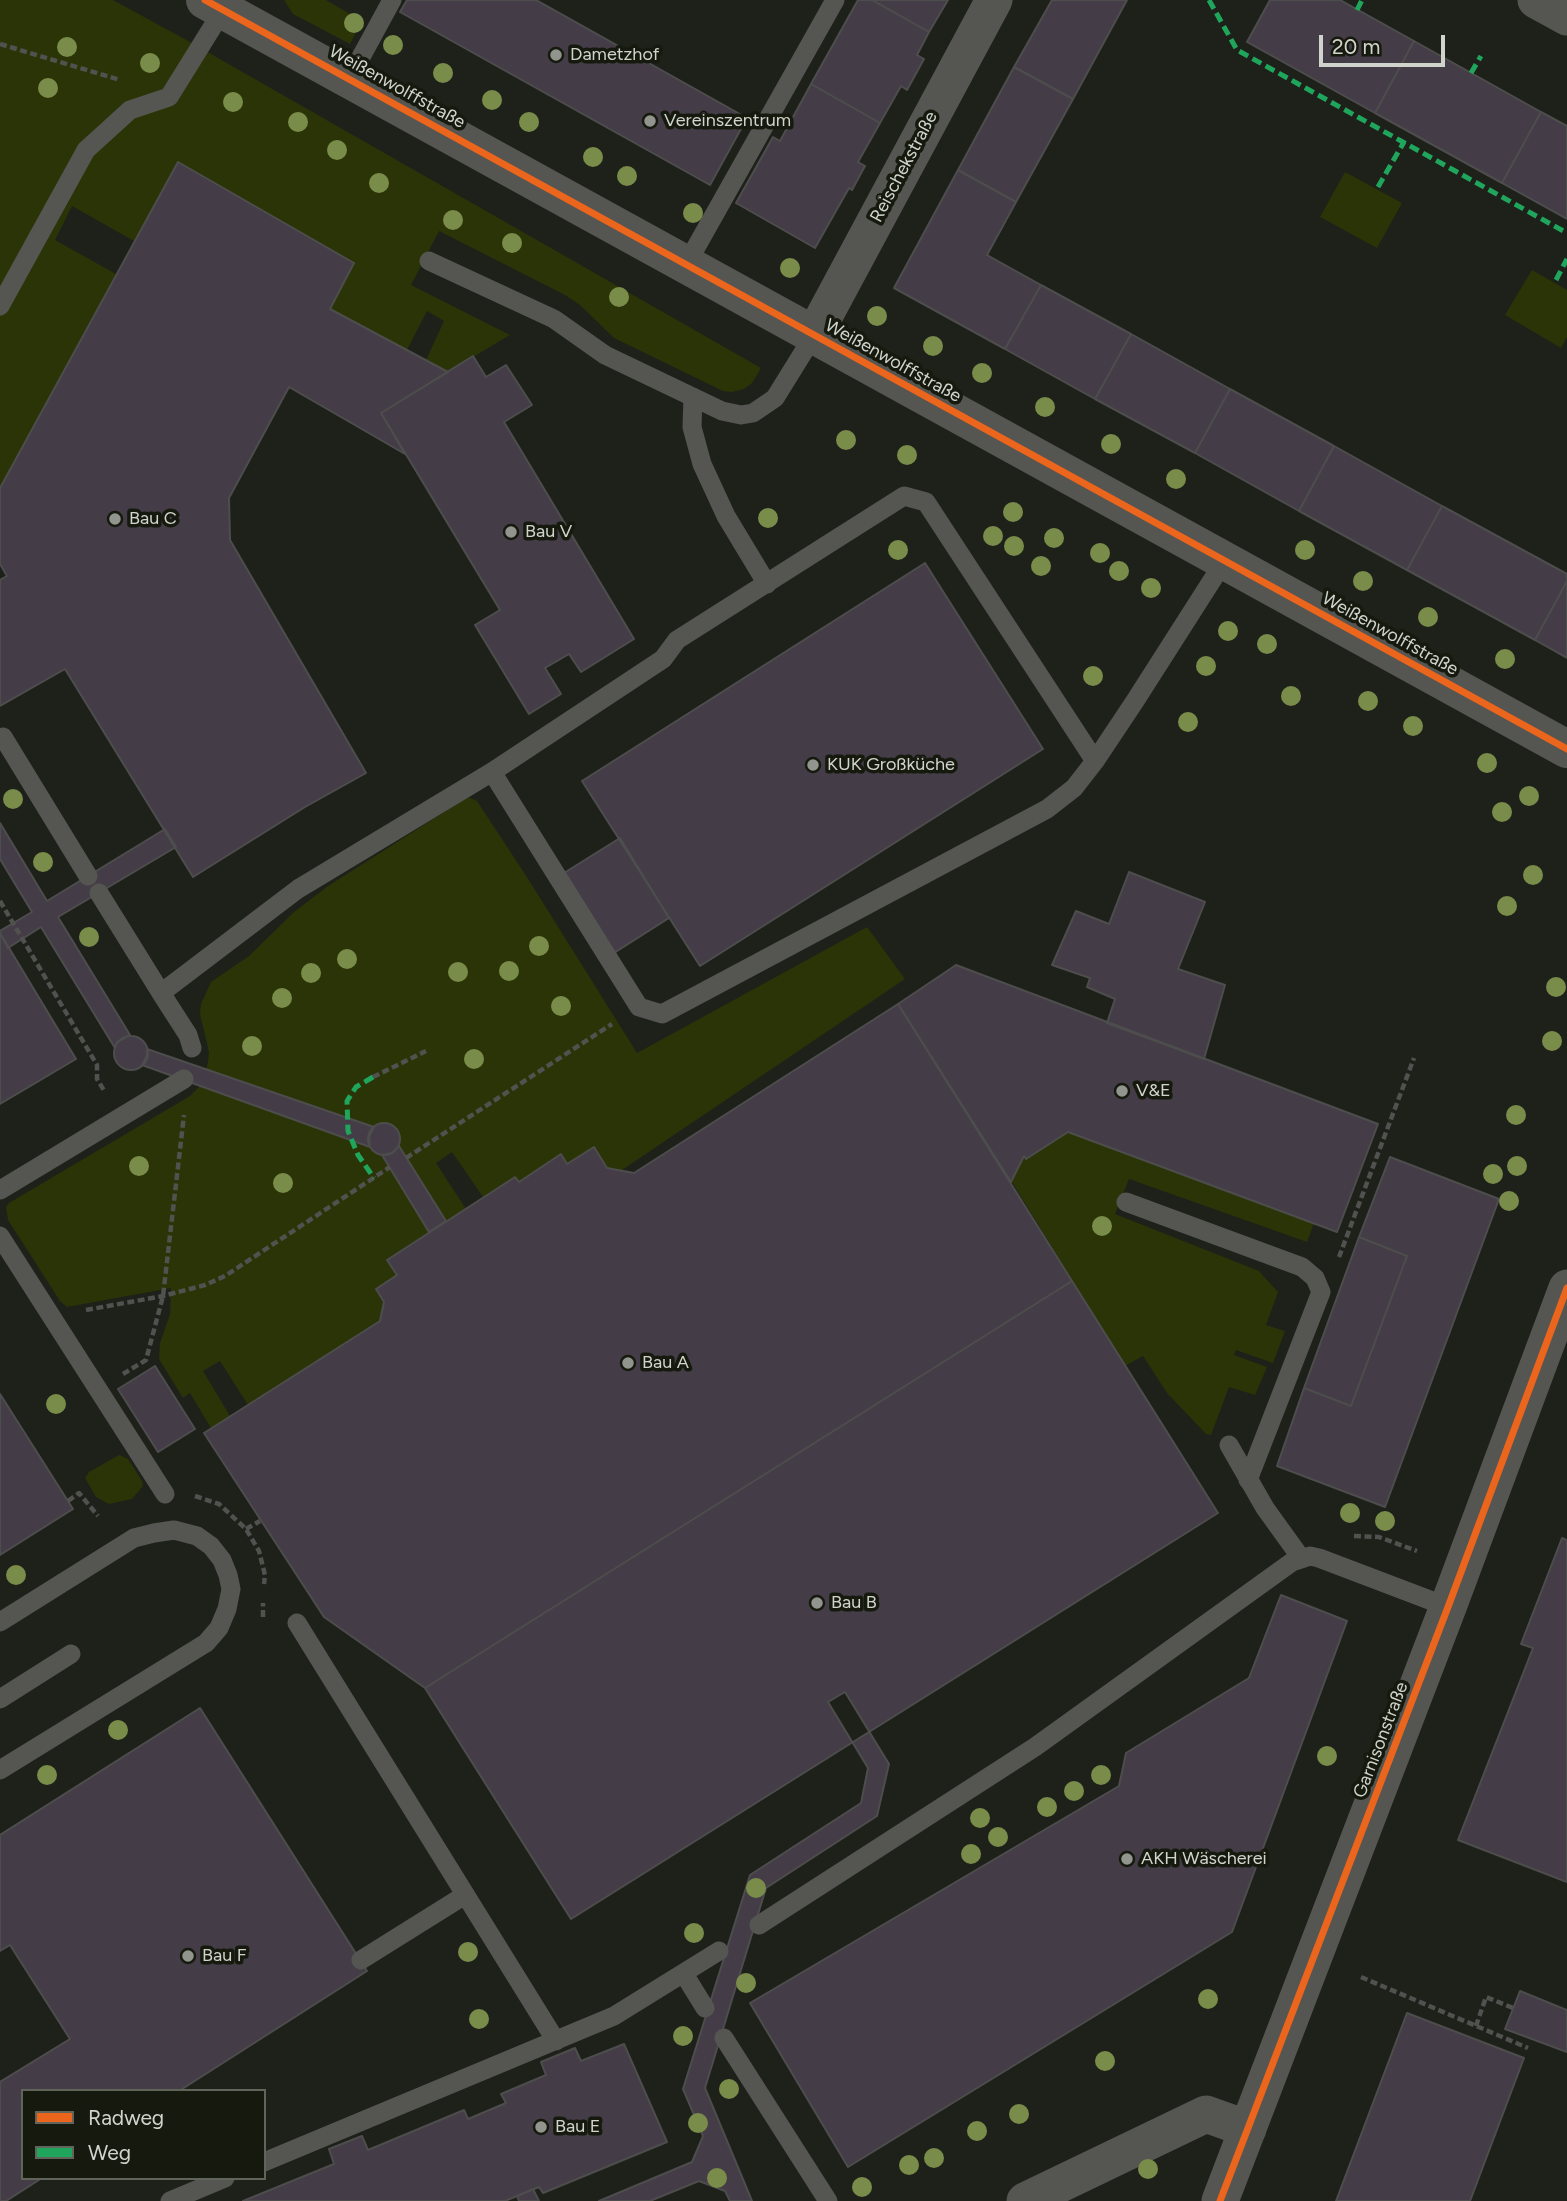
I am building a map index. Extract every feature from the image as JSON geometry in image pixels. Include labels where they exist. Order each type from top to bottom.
[{"type":"street","name":"Reischekstraße","points":[[814,335],[994,0]]},
{"type":"street","points":[[1536,0],[1567,17]]},
{"type":"street","name":"Weißenwolffstraße","points":[[219,3],[349,79],[1567,749]]},
{"type":"street","name":"Garnisonstraße","points":[[1220,2201],[1567,1288]]},
{"type":"street","points":[[1025,2201],[1206,2114],[1248,2129]]},
{"type":"lane","points":[[349,79],[392,0]]},
{"type":"lane","points":[[686,265],[835,0]]},
{"type":"lane","points":[[0,306],[86,150],[130,110],[169,97],[219,3]]},
{"type":"lane","points":[[429,261],[554,319],[606,355],[722,411],[741,415],[753,414],[775,398],[814,335]]},
{"type":"lane","points":[[693,397],[692,427],[702,464],[726,516],[767,584]]},
{"type":"lane","points":[[161,993],[298,889],[492,772],[663,659],[677,639],[904,496],[926,502],[1095,761]]},
{"type":"lane","points":[[492,772],[639,1007],[662,1014],[1047,809],[1074,788],[1095,761],[1224,561]]},
{"type":"lane","points":[[3,737],[88,876]]},
{"type":"lane","points":[[99,893],[188,1035],[192,1048]]},
{"type":"lane","points":[[0,1190],[184,1079]]},
{"type":"lane","points":[[1126,1202],[1302,1267],[1315,1278],[1321,1292],[1248,1480]]},
{"type":"lane","points":[[0,1236],[165,1494]]},
{"type":"lane","points":[[1229,1445],[1248,1480],[1301,1558]]},
{"type":"lane","points":[[0,1622],[134,1538],[174,1530],[197,1536],[211,1546],[222,1560],[231,1589],[219,1628],[206,1643],[0,1770]]},
{"type":"lane","points":[[759,1926],[1035,1747],[1281,1569],[1301,1558],[1319,1558],[1448,1607]]},
{"type":"lane","points":[[298,1623],[556,2041]]},
{"type":"lane","points":[[0,1699],[71,1654]]},
{"type":"lane","points":[[361,1961],[465,1895]]},
{"type":"lane","points":[[266,2161],[614,2016],[719,1951]]},
{"type":"lane","points":[[684,1975],[705,2007]]},
{"type":"lane","points":[[724,2038],[828,2201]]},
{"type":"lane","points":[[170,2201],[220,2180]]},
{"type":"path","points":[[0,44],[132,84]]},
{"type":"path","points":[[0,901],[97,1065],[97,1079],[121,1117]]},
{"type":"path","points":[[406,1158],[639,1007]]},
{"type":"path","points":[[373,1077],[426,1051]]},
{"type":"path","points":[[1345,1242],[1414,1058]]},
{"type":"path","points":[[98,1389],[146,1360],[163,1296],[183,1129],[184,1079]]},
{"type":"path","points":[[51,1317],[163,1296],[225,1276],[390,1167]]},
{"type":"path","points":[[68,1501],[79,1493],[98,1516]]},
{"type":"path","points":[[191,1494],[219,1504],[246,1529],[260,1521]]},
{"type":"path","points":[[1360,1977],[1528,2048]]},
{"type":"path","points":[[1476,2026],[1486,1997],[1513,2008]]},
{"type":"green space","points":[[0,0],[113,0],[761,368],[752,383],[744,389],[723,391],[614,338],[580,305],[565,295],[439,231],[411,285],[510,335],[448,372],[426,360],[444,321],[427,311],[407,350],[330,309],[354,263],[178,162],[134,241],[72,206],[55,240],[116,274],[0,488]]},
{"type":"green space","points":[[284,0],[326,0],[362,21],[350,44],[293,14]]},
{"type":"green space","points":[[1345,172],[1402,203],[1377,248],[1320,217]]},
{"type":"green space","points":[[1532,270],[1567,290],[1567,337],[1561,348],[1505,315]]},
{"type":"green space","points":[[468,797],[477,801],[637,1053],[867,927],[905,979],[622,1170],[567,1164],[561,1154],[519,1182],[515,1177],[483,1197],[452,1152],[436,1163],[466,1209],[387,1259],[397,1275],[376,1289],[384,1305],[380,1321],[248,1405],[220,1361],[203,1371],[230,1416],[211,1428],[190,1393],[183,1398],[159,1359],[160,1343],[170,1314],[171,1288],[67,1307],[60,1301],[8,1220],[6,1207],[190,1096],[205,1075],[208,1062],[209,1052],[200,1014],[201,1004],[211,982],[249,956],[294,912],[328,886]]},
{"type":"green space","points":[[1068,1132],[1314,1223],[1307,1242],[1129,1179],[1115,1214],[1259,1271],[1278,1292],[1266,1325],[1285,1331],[1273,1363],[1236,1350],[1234,1355],[1267,1367],[1255,1395],[1229,1387],[1211,1435],[1206,1434],[1167,1393],[1143,1356],[1125,1366],[1012,1182],[1024,1156],[1026,1158]]},
{"type":"green space","points":[[119,1455],[128,1459],[143,1486],[132,1499],[109,1504],[96,1497],[85,1478],[89,1472]]},
{"type":"building","name":"Dametzhof","points":[[407,0],[536,0],[747,118],[710,185],[400,12]]},
{"type":"building","points":[[858,0],[872,0],[929,32],[917,55],[924,59],[907,90],[901,86],[880,123],[811,84]]},
{"type":"building","points":[[872,0],[948,0],[929,32]]},
{"type":"building","points":[[1052,0],[1127,0],[1073,99],[1014,67]]},
{"type":"building","points":[[1270,0],[1340,0],[1414,41],[1375,113],[1247,42]]},
{"type":"building","points":[[1414,41],[1541,112],[1502,183],[1375,113]]},
{"type":"building","points":[[1014,67],[1073,99],[1016,202],[958,170]]},
{"type":"building","points":[[811,84],[880,123],[858,162],[865,166],[852,190],[849,188],[815,248],[736,203],[773,137],[780,141]]},
{"type":"building","points":[[1541,112],[1567,126],[1567,219],[1502,183]]},
{"type":"building","name":"Bau C","points":[[178,162],[354,263],[330,309],[448,372],[381,413],[405,454],[289,387],[229,498],[230,540],[366,773],[305,807],[193,877],[65,669],[0,706],[0,580],[7,576],[0,564],[0,488]]},
{"type":"building","points":[[958,170],[1016,202],[987,255],[1041,285],[1005,349],[894,288]]},
{"type":"building","points":[[1041,285],[1131,334],[1095,399],[1005,349]]},
{"type":"building","points":[[1131,334],[1230,389],[1195,453],[1095,399]]},
{"type":"building","name":"Bau V","points":[[473,356],[486,377],[506,365],[532,405],[504,422],[634,639],[581,672],[569,654],[545,668],[561,694],[529,714],[475,625],[500,610],[381,413]]},
{"type":"building","points":[[1230,389],[1334,446],[1299,511],[1195,453]]},
{"type":"building","points":[[1334,446],[1442,506],[1407,570],[1299,511]]},
{"type":"building","points":[[1442,506],[1567,574],[1567,581],[1535,640],[1407,570]]},
{"type":"building","name":"KUK Großküche","points":[[925,563],[1043,749],[700,966],[582,781]]},
{"type":"building","points":[[1567,581],[1567,658],[1535,640]]},
{"type":"building","points":[[0,823],[47,901],[165,829],[176,847],[58,917],[130,1035],[117,1042],[115,1048],[41,927],[8,948],[0,933],[32,912],[0,859]]},
{"type":"building","points":[[620,838],[669,918],[614,953],[564,873]]},
{"type":"building","points":[[1129,872],[1205,902],[1178,969],[1225,985],[1204,1059],[1107,1023],[1115,999],[1087,987],[1090,978],[1052,965],[1076,911],[1109,924]]},
{"type":"building","points":[[0,933],[76,1059],[0,1104]]},
{"type":"building","name":"V&E","points":[[956,965],[1378,1124],[1337,1232],[1068,1132],[1026,1159],[1024,1156],[1011,1182],[898,1004]]},
{"type":"building","name":"Bau A","points":[[898,1004],[1072,1281],[425,1688],[324,1617],[204,1433],[380,1321],[384,1302],[376,1289],[397,1275],[387,1260],[515,1177],[519,1182],[561,1154],[567,1164],[594,1147],[607,1168],[634,1173]]},
{"type":"building","points":[[131,1036],[143,1041],[148,1053],[143,1065],[131,1070],[119,1065],[114,1053],[119,1041]]},
{"type":"building","points":[[147,1049],[374,1127],[369,1137],[370,1147],[142,1065]]},
{"type":"building","points":[[384,1123],[395,1128],[400,1139],[395,1150],[384,1155],[373,1150],[368,1139],[373,1128]]},
{"type":"building","points":[[399,1146],[446,1221],[429,1232],[382,1155],[392,1153]]},
{"type":"building","points":[[1390,1157],[1499,1199],[1385,1507],[1277,1466],[1304,1388],[1351,1406],[1407,1256],[1359,1237]]},
{"type":"building","points":[[1359,1237],[1407,1256],[1351,1406],[1304,1388]]},
{"type":"building","name":"Bau B","points":[[1072,1281],[1218,1513],[571,1919],[425,1688]]},
{"type":"building","points":[[155,1366],[195,1429],[158,1452],[118,1389]]},
{"type":"building","points":[[0,1394],[73,1509],[0,1555]]},
{"type":"building","points":[[1562,1538],[1567,1540],[1567,1882],[1458,1840],[1533,1648],[1521,1644]]},
{"type":"building","name":"AKH Wäscherei","points":[[1281,1595],[1347,1621],[1232,1932],[848,2167],[750,2003],[1119,1786],[1126,1753],[1249,1678]]},
{"type":"building","points":[[845,1692],[889,1764],[877,1816],[766,1888],[705,2088],[752,2201],[730,2201],[725,2191],[699,2181],[650,2201],[599,2201],[692,2162],[703,2136],[683,2089],[750,1875],[861,1803],[868,1768],[828,1702]]},
{"type":"building","name":"Bau F","points":[[200,1708],[367,1971],[182,2089],[21,2089],[21,2180],[39,2180],[6,2201],[0,2201],[0,2082],[70,2039],[10,1945],[0,1951],[0,1835]]},
{"type":"building","points":[[1520,1991],[1567,2010],[1567,2052],[1505,2029]]},
{"type":"building","points":[[1407,2013],[1524,2058],[1470,2201],[1336,2201]]},
{"type":"building","name":"Bau E","points":[[624,2044],[667,2142],[543,2193],[539,2187],[505,2201],[243,2201],[334,2164],[329,2149],[362,2136],[368,2150],[464,2110],[468,2119],[506,2103],[501,2094],[546,2075],[541,2062],[575,2048],[581,2061]]},
{"type":"building","points":[[533,2189],[539,2201],[519,2201],[517,2196]]},
{"type":"marked path","points":[[1209,0],[1237,50],[1567,233]]},
{"type":"marked path","points":[[1357,10],[1362,0]]},
{"type":"marked path","points":[[1471,73],[1481,56]]},
{"type":"marked path","points":[[1378,187],[1404,142]]},
{"type":"marked path","points":[[1556,280],[1567,259]]},
{"type":"marked path","points":[[373,1077],[356,1087],[347,1101],[348,1131],[358,1155],[374,1178]]},
{"type":"cycle path","points":[[205,0],[1567,749]]},
{"type":"cycle path","points":[[1220,2201],[1567,1288]]},
{"type":"place","name":"Dametzhof","points":[[556,55]]},
{"type":"place","name":"Vereinszentrum","points":[[650,121]]},
{"type":"place","name":"Bau C","points":[[115,519]]},
{"type":"place","name":"Bau V","points":[[511,532]]},
{"type":"place","name":"KUK Großküche","points":[[813,765]]},
{"type":"place","name":"V&E","points":[[1122,1091]]},
{"type":"place","name":"Bau A","points":[[628,1363]]},
{"type":"place","name":"Bau B","points":[[817,1603]]},
{"type":"place","name":"AKH Wäscherei","points":[[1127,1859]]},
{"type":"place","name":"Bau F","points":[[188,1956]]},
{"type":"place","name":"Bau E","points":[[541,2127]]}]
